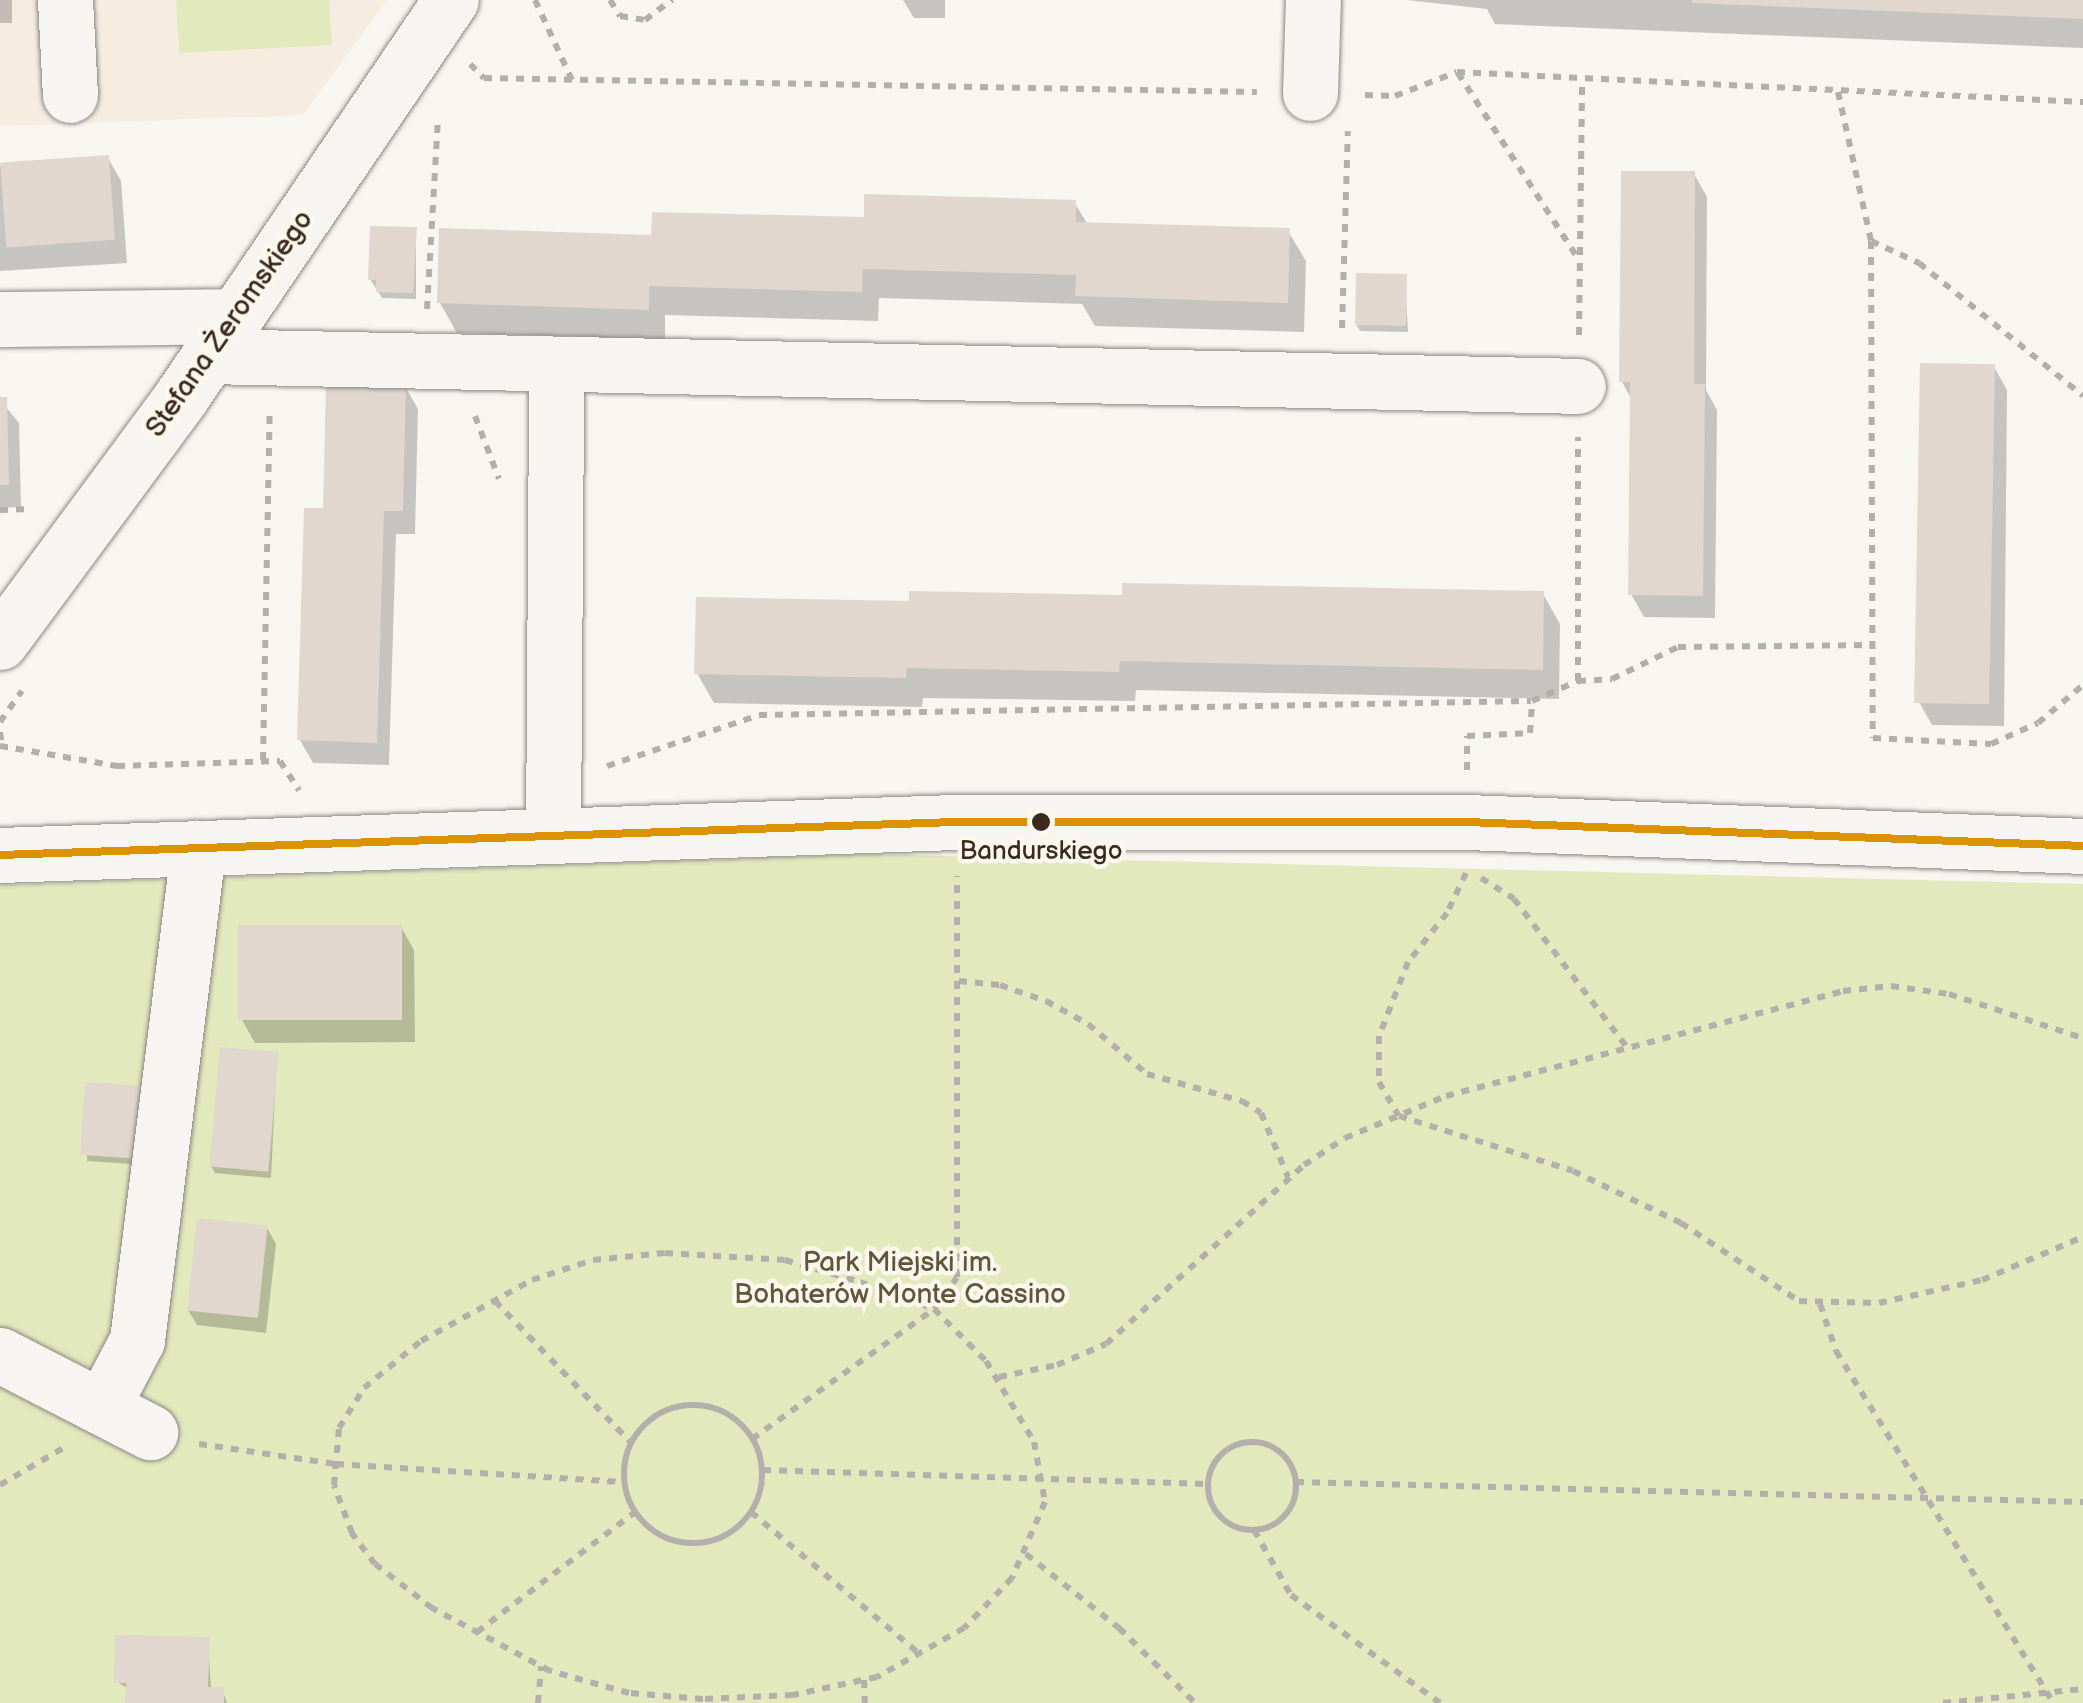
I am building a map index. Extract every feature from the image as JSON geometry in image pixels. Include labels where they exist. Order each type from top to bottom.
[{"type":"street","points":[[65,0],[70,95]]},
{"type":"street","name":"Stefana Żeromskiego","points":[[0,642],[222,336],[452,0]]},
{"type":"street","points":[[1313,0],[1330,94]]},
{"type":"street","points":[[0,319],[222,336],[271,360],[1578,386]]},
{"type":"street","points":[[553,836],[556,364]]},
{"type":"street","points":[[0,855],[954,822],[1467,822],[2083,846]]},
{"type":"street","points":[[102,1407],[137,1340],[198,848]]},
{"type":"street","points":[[0,1355],[150,1432]]},
{"type":"path","points":[[535,0],[572,80]]},
{"type":"path","points":[[610,0],[620,16],[645,20],[672,0]]},
{"type":"path","points":[[456,71],[465,59],[484,78],[1395,96],[1457,72],[2083,102]]},
{"type":"path","points":[[1457,72],[1580,261]]},
{"type":"path","points":[[1838,92],[1871,241],[1873,738],[1991,744],[2038,723],[2083,685]]},
{"type":"path","points":[[1330,94],[1342,343]]},
{"type":"path","points":[[425,330],[439,96]]},
{"type":"path","points":[[1871,241],[1918,263],[2083,396]]},
{"type":"path","points":[[262,760],[271,360]]},
{"type":"path","points":[[0,510],[46,508]]},
{"type":"path","points":[[1578,681],[1612,679],[1678,648],[1872,645]]},
{"type":"path","points":[[603,768],[759,715],[1532,700]]},
{"type":"path","points":[[0,732],[1,746],[118,766],[280,761],[295,790],[314,790]]},
{"type":"path","points":[[752,1439],[934,1309],[957,1277],[959,981],[954,822]]},
{"type":"path","points":[[1467,868],[1514,899],[1628,1050]]},
{"type":"path","points":[[959,981],[1000,985],[1046,1001],[1088,1024],[1147,1074],[1242,1101],[1262,1114],[1288,1177]]},
{"type":"path","points":[[999,1377],[1057,1365],[1106,1344],[1288,1177],[1345,1138],[1446,1096],[1843,991],[1890,986],[1949,994],[2083,1038]]},
{"type":"path","points":[[1398,1116],[1573,1172],[1680,1223],[1784,1293],[1820,1304],[1879,1303],[1982,1280],[2083,1237]]},
{"type":"path","points":[[720,1253],[785,1260],[934,1309],[999,1377],[1034,1442],[1045,1502],[1026,1554],[996,1597],[923,1656],[864,1680],[792,1695],[703,1699],[630,1692],[541,1666],[432,1608],[376,1564],[352,1533],[334,1485],[339,1428],[364,1388],[420,1341],[495,1300],[593,1260],[720,1253]]},
{"type":"path","points":[[495,1300],[631,1443]]},
{"type":"path","points":[[1820,1304],[1836,1350],[2053,1703]]},
{"type":"path","points":[[688,1404],[730,1415],[752,1439],[762,1470],[751,1512],[736,1529],[695,1543],[652,1529],[635,1512],[626,1482],[631,1443],[644,1424],[688,1404]]},
{"type":"path","points":[[1254,1530],[1290,1509],[1296,1482],[1274,1447],[1245,1442],[1219,1456],[1208,1484],[1227,1522],[1254,1530],[1290,1596],[1440,1703]]},
{"type":"path","points":[[336,1464],[626,1482]]},
{"type":"path","points":[[762,1470],[1208,1484]]},
{"type":"path","points":[[1296,1482],[2083,1502]]},
{"type":"path","points":[[477,1632],[635,1512]]},
{"type":"path","points":[[751,1512],[923,1656]]},
{"type":"path","points":[[1026,1554],[1119,1628],[1195,1703]]},
{"type":"path","points":[[538,1703],[541,1666]]},
{"type":"path","points":[[864,1680],[865,1703]]},
{"type":"path","points":[[1943,1703],[2083,1689]]},
{"type":"shaded area","points":[[0,0],[387,0],[303,115],[0,126]]},
{"type":"green space","points":[[176,0],[329,0],[332,45],[179,53]]},
{"type":"green space","name":"Park Miejski im. Bohaterów Monte Cassino","points":[[875,854],[2083,884],[2083,1703],[0,1703],[0,885]]},
{"type":"building","points":[[2083,0],[2083,19],[1692,3]]},
{"type":"building","points":[[109,155],[115,240],[6,247],[0,163]]},
{"type":"building","points":[[1621,171],[1695,171],[1694,384],[1705,384],[1703,596],[1628,595],[1630,382],[1619,382]]},
{"type":"building","points":[[864,194],[1076,200],[1076,222],[1290,228],[1288,303],[1075,296],[1076,275],[863,269],[862,292],[649,286],[649,310],[437,303],[439,228],[651,235],[652,212],[864,217]]},
{"type":"building","points":[[370,226],[417,227],[413,293],[376,292],[376,280],[368,280]]},
{"type":"building","points":[[1356,273],[1407,274],[1406,326],[1355,325]]},
{"type":"building","points":[[1920,363],[1995,364],[1989,704],[1914,703]]},
{"type":"building","points":[[326,382],[406,384],[403,511],[384,511],[377,743],[297,740],[304,508],[323,508]]},
{"type":"building","points":[[0,397],[7,397],[9,485],[0,485]]},
{"type":"building","points":[[1122,583],[1544,591],[1543,670],[1120,661],[1119,672],[907,668],[906,678],[694,674],[696,597],[909,601],[909,591],[1122,595]]},
{"type":"building","points":[[238,925],[402,925],[402,1020],[238,1020]]},
{"type":"building","points":[[220,1047],[279,1052],[268,1172],[210,1167]]},
{"type":"building","points":[[85,1082],[164,1088],[159,1160],[80,1155]]},
{"type":"building","points":[[197,1218],[268,1225],[258,1318],[187,1310]]},
{"type":"building","points":[[115,1635],[210,1637],[208,1687],[224,1688],[224,1703],[125,1703],[126,1683],[114,1683]]},
{"type":"transit line","points":[[0,855],[954,822],[1467,822],[2083,846]]},
{"type":"place","name":"Bandurskiego","points":[[1041,822]]}]
